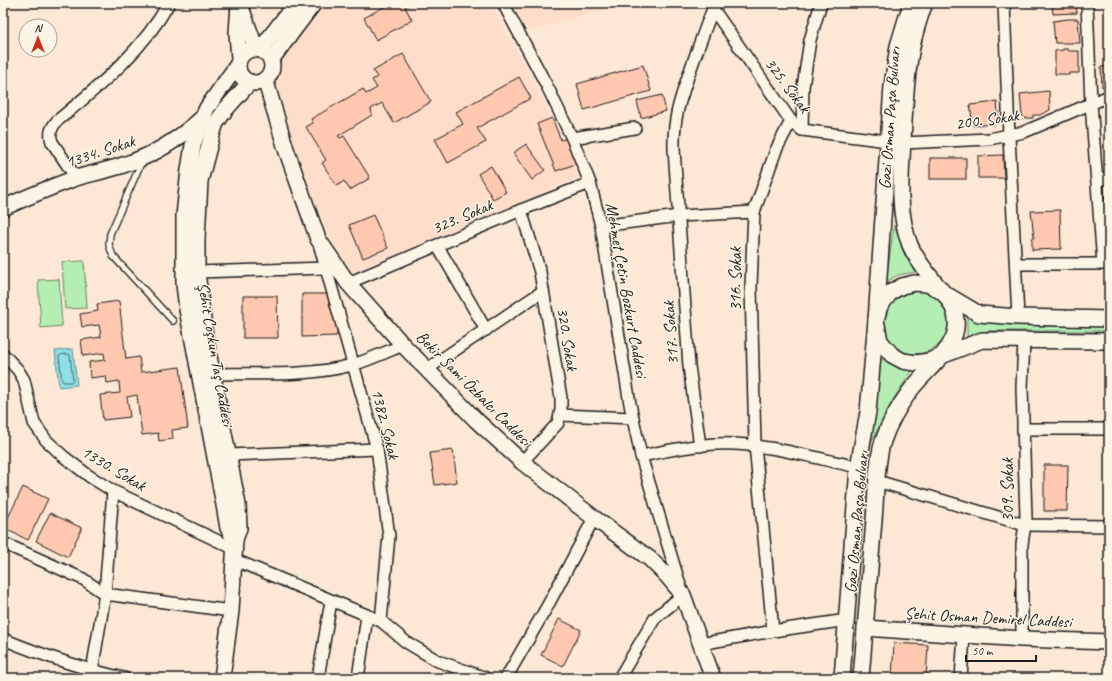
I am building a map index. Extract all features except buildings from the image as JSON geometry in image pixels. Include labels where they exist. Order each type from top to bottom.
[{"type":"street","points":[[76,178],[52,142],[50,136],[51,130],[57,121],[117,70],[147,35],[169,3]]},
{"type":"street","points":[[239,3],[271,70],[265,79],[255,83],[250,82],[240,76],[237,34],[239,3]]},
{"type":"street","points":[[262,53],[296,3]]},
{"type":"street","points":[[262,53],[314,3]]},
{"type":"street","name":"Mehmet Çetin Bozkurt Caddesi","points":[[503,3],[548,88],[572,138],[590,183],[601,226],[633,418],[641,456],[683,595]]},
{"type":"street","points":[[802,130],[803,87],[808,53],[810,40],[821,3]]},
{"type":"street","name":"Gazi Osman Paşa Bulvarı","points":[[842,678],[858,467],[868,412],[876,320],[894,64],[911,3]]},
{"type":"street","name":"Gazi Osman Paşa Bulvarı","points":[[861,678],[877,481],[882,444],[900,406],[910,391],[953,340],[956,328],[956,315],[951,303],[916,257],[904,225],[902,206],[900,176],[909,67],[915,34],[925,3]]},
{"type":"street","points":[[1004,3],[1018,317]]},
{"type":"street","points":[[1016,264],[1106,264],[1097,180],[1087,3]]},
{"type":"street","name":"325. Sokak","points":[[714,6],[791,121],[802,130],[888,142]]},
{"type":"street","name":"317. Sokak","points":[[700,446],[689,366],[674,132],[677,110],[714,6]]},
{"type":"street","points":[[238,61],[246,51],[262,53]]},
{"type":"street","name":"Şehit Coşkun Taş Caddesi","points":[[235,550],[228,528],[193,349],[184,290],[184,235],[186,196],[193,145],[207,108],[238,61]]},
{"type":"street","name":"Bekir Sami Özbalcı Caddesi","points":[[265,79],[286,148],[318,239],[348,283],[403,345],[476,420],[522,462],[650,559],[668,577],[683,595],[713,678]]},
{"type":"street","name":"Şehit Coşkun Taş Caddesi","points":[[222,678],[231,611],[235,550],[239,528],[238,505],[204,336],[197,272],[199,195],[200,181],[207,151],[216,123],[226,108],[250,82]]},
{"type":"street","name":"200. Sokak","points":[[888,142],[903,143],[989,139],[1009,136],[1024,132],[1109,96]]},
{"type":"street","name":"1334. Sokak","points":[[3,208],[21,199],[76,178],[143,158],[174,141],[202,119]]},
{"type":"street","name":"316. Sokak","points":[[773,631],[755,445],[751,287],[754,212],[776,150],[791,121]]},
{"type":"street","points":[[572,138],[635,128]]},
{"type":"street","points":[[1097,180],[1109,178]]},
{"type":"street","name":"323. Sokak","points":[[348,283],[521,210],[590,183]]},
{"type":"street","name":"320. Sokak","points":[[521,210],[540,272],[561,398],[561,410],[558,423],[522,462]]},
{"type":"street","points":[[601,226],[679,216],[754,212]]},
{"type":"street","name":"1382. Sokak","points":[[318,239],[377,449],[389,536],[381,621]]},
{"type":"street","points":[[437,245],[486,330]]},
{"type":"street","points":[[197,272],[326,268]]},
{"type":"street","points":[[1109,319],[1018,317],[979,314],[938,289],[926,284],[914,283],[902,286],[891,292],[880,306],[876,320],[880,341],[888,351],[903,361],[916,363],[929,361],[982,340],[1109,341]]},
{"type":"street","points":[[427,369],[543,291]]},
{"type":"street","name":"309. Sokak","points":[[1022,640],[1022,544],[1025,525],[1022,388],[1024,340]]},
{"type":"street","points":[[212,374],[305,373],[332,369],[353,365],[403,345]]},
{"type":"street","name":"1330. Sokak","points":[[3,354],[18,370],[24,380],[34,423],[46,440],[63,456],[89,476],[113,491],[235,550],[332,601],[381,621]]},
{"type":"street","points":[[560,416],[633,418]]},
{"type":"street","points":[[1023,429],[1109,429]]},
{"type":"street","points":[[641,456],[716,444],[755,445],[858,467]]},
{"type":"street","points":[[228,455],[377,449]]},
{"type":"street","points":[[877,481],[1025,525],[1109,526]]},
{"type":"street","points":[[96,674],[105,594],[113,491]]},
{"type":"street","points":[[506,678],[548,605],[594,518]]},
{"type":"street","points":[[3,543],[83,579],[105,594],[231,611]]},
{"type":"street","points":[[619,678],[656,618],[683,595]]},
{"type":"street","points":[[318,678],[332,601]]},
{"type":"street","points":[[358,678],[367,616]]},
{"type":"street","points":[[700,644],[847,620]]},
{"type":"street","points":[[381,621],[406,642],[438,661],[486,678]]},
{"type":"street","name":"Şehit Osman Demirel Caddesi","points":[[865,628],[1022,640],[1109,642]]},
{"type":"street","points":[[961,678],[964,636]]},
{"type":"street","points":[[3,639],[39,654],[96,674],[124,678]]},
{"type":"lane","points":[[143,158],[110,234],[109,245],[113,256],[173,321]]},
{"type":"shaded area","points":[[323,3],[491,3],[550,113],[579,178],[351,273],[322,222],[272,75],[283,57]]},
{"type":"shaded area","points":[[511,3],[627,3],[528,31]]},
{"type":"green space","points":[[894,225],[905,256],[915,272],[898,275],[886,282]]},
{"type":"green space","points":[[84,261],[87,308],[65,309],[62,262]]},
{"type":"green space","points":[[59,279],[62,326],[41,328],[38,280]]},
{"type":"green space","points":[[914,288],[932,294],[941,300],[944,304],[948,317],[948,330],[942,341],[933,349],[922,353],[910,354],[899,351],[890,344],[882,320],[890,300]]},
{"type":"green space","points":[[967,314],[1109,323],[1109,331],[988,331],[967,337]]},
{"type":"green space","points":[[880,358],[893,364],[914,368],[894,398],[870,444]]},
{"type":"water","points":[[73,349],[77,385],[59,387],[55,351]]}]
